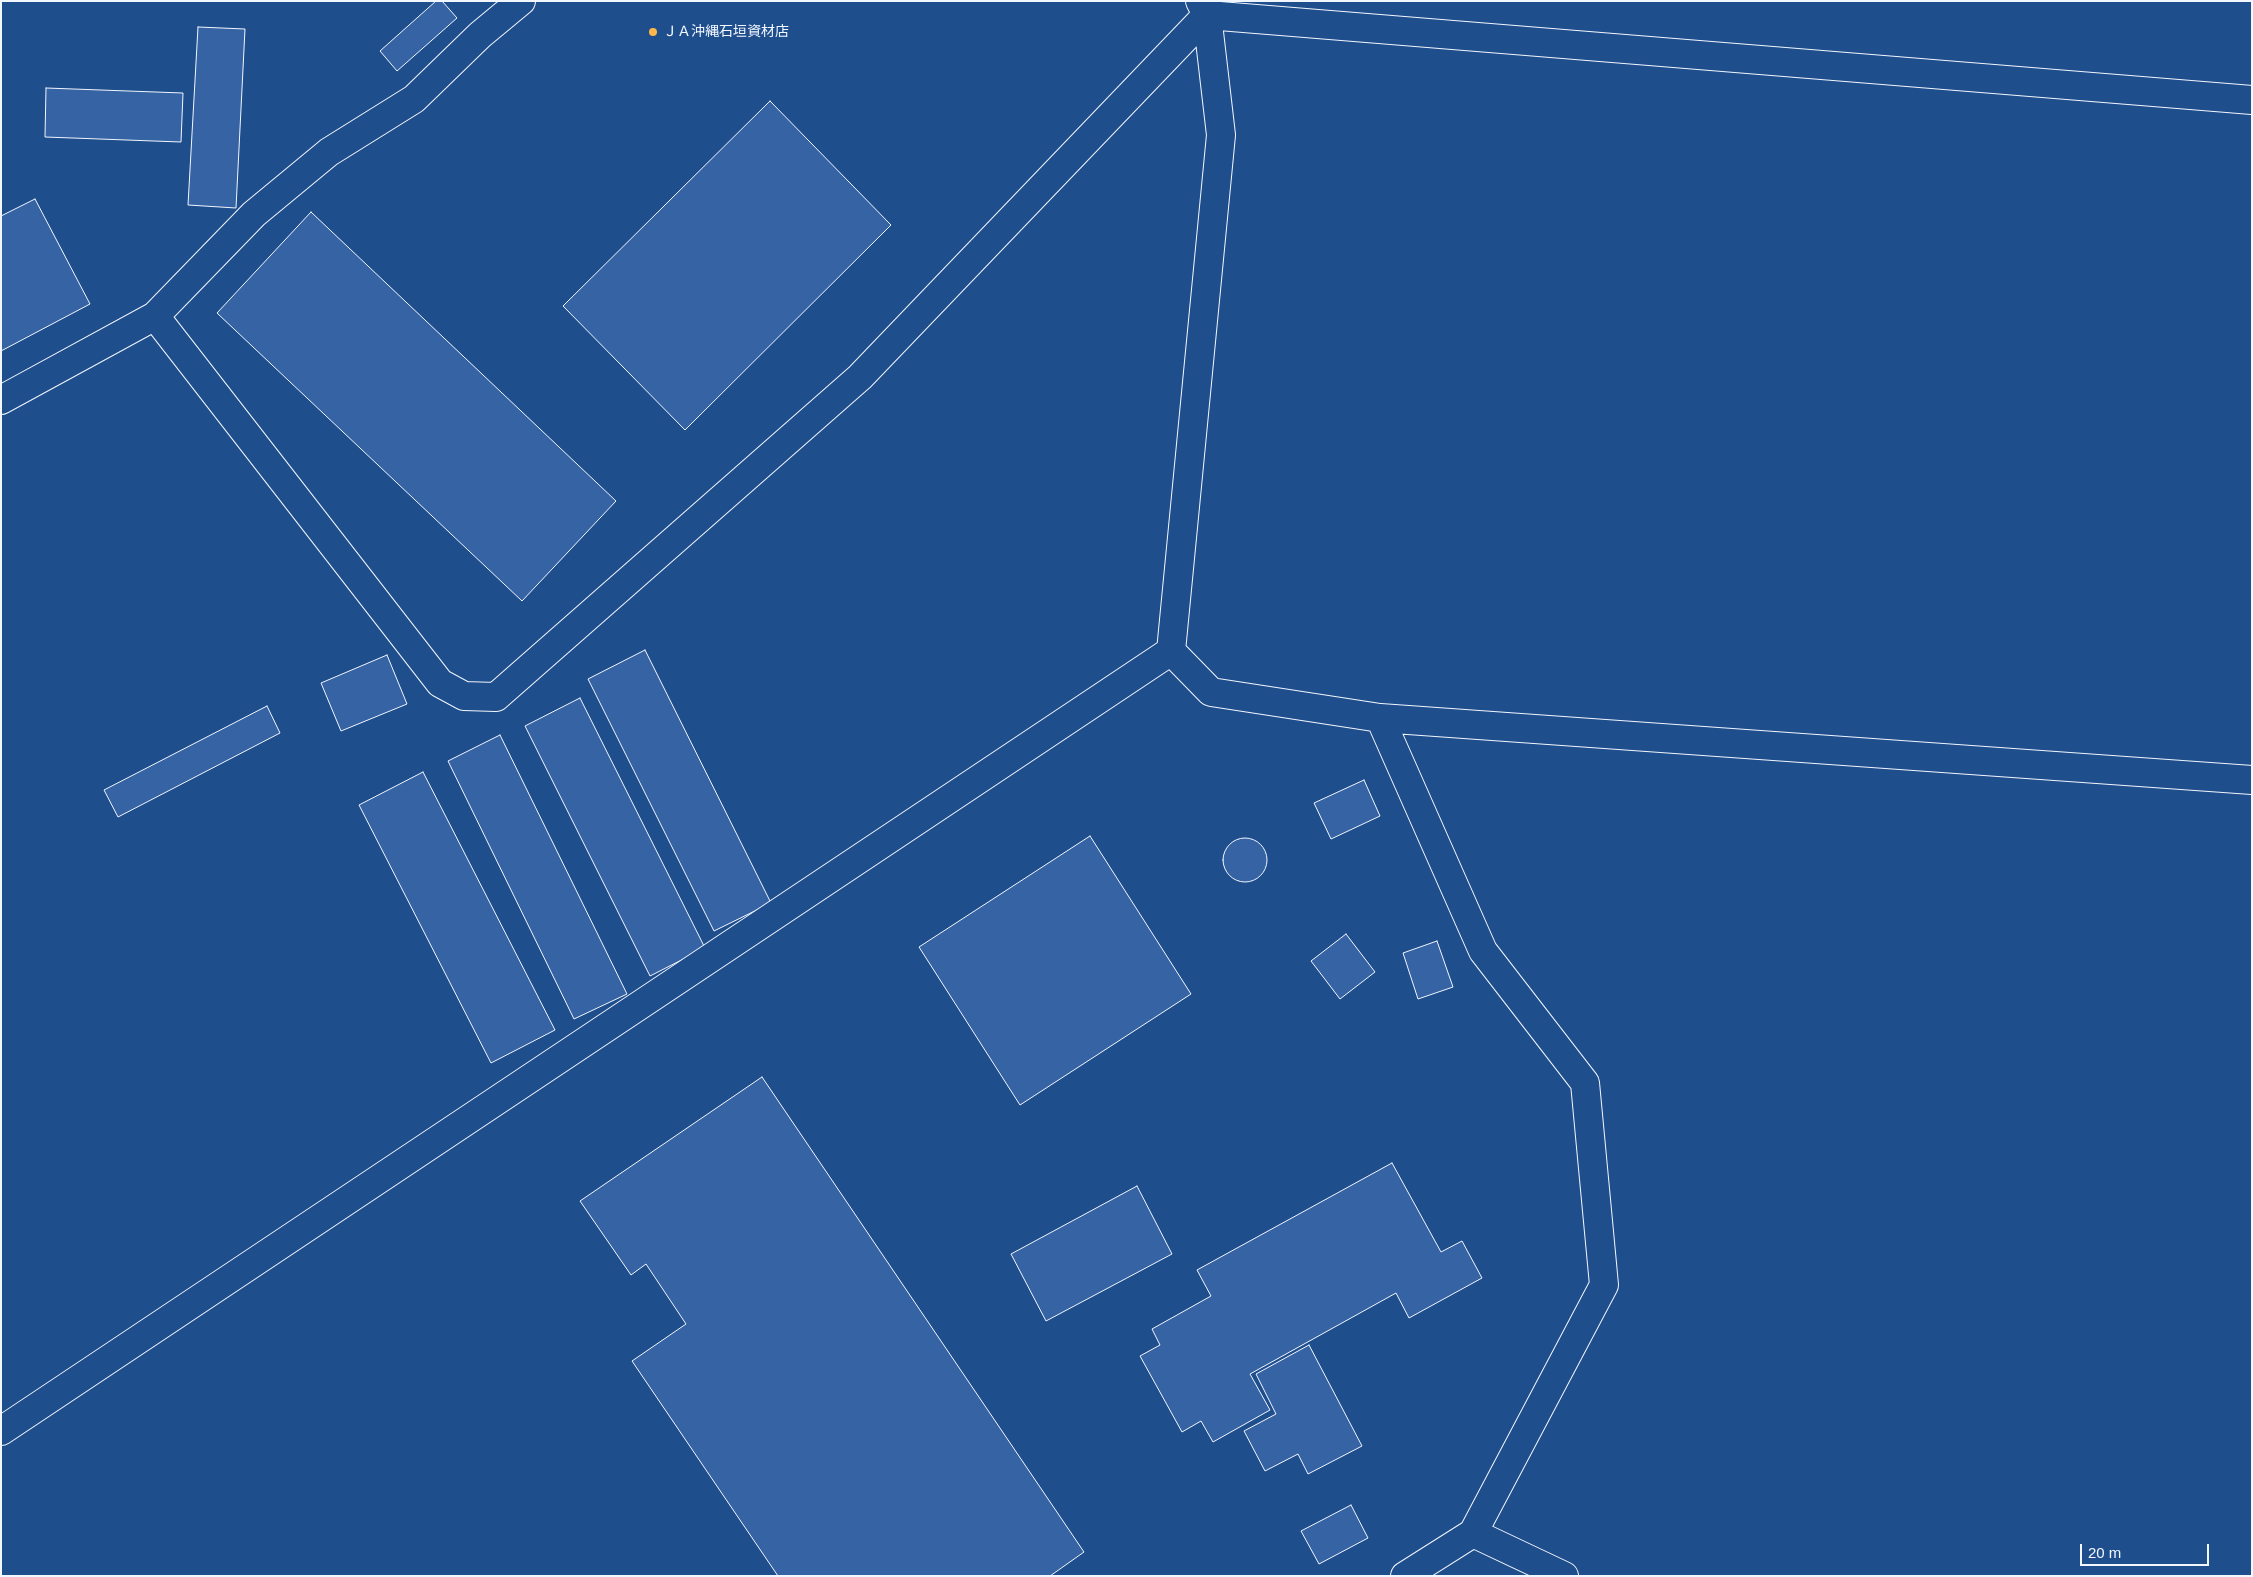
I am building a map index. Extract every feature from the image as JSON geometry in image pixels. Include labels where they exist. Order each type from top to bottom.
[{"type":"street","points":[[1,400],[155,316],[254,214],[329,152],[414,99],[480,35],[521,1]]},
{"type":"street","points":[[155,316],[440,683],[464,696],[496,697],[860,377],[1204,8]]},
{"type":"street","points":[[1204,8],[2252,100]]},
{"type":"street","points":[[1204,8],[1221,135],[1172,651],[1211,692],[1380,718],[2252,780]]},
{"type":"street","points":[[1,1431],[1172,651]]},
{"type":"street","points":[[1380,718],[1483,952],[1585,1083],[1604,1285],[1473,1533],[1405,1576]]},
{"type":"street","points":[[1473,1533],[1564,1576]]},
{"type":"building","points":[[436,1],[442,1],[457,18],[397,71],[380,51]]},
{"type":"building","points":[[198,27],[245,29],[236,208],[188,205]]},
{"type":"building","points":[[46,88],[183,93],[181,142],[45,137]]},
{"type":"building","points":[[770,101],[891,225],[685,430],[563,306]]},
{"type":"building","points":[[35,199],[90,304],[1,351],[1,216]]},
{"type":"building","points":[[311,212],[616,501],[522,601],[217,313]]},
{"type":"building","points":[[645,650],[771,903],[714,931],[588,679]]},
{"type":"building","points":[[387,655],[407,704],[341,731],[321,683]]},
{"type":"building","points":[[580,698],[705,948],[650,976],[525,726]]},
{"type":"building","points":[[267,706],[280,733],[118,817],[104,790]]},
{"type":"building","points":[[500,735],[627,994],[574,1019],[448,761]]},
{"type":"building","points":[[423,772],[555,1030],[491,1063],[359,805]]},
{"type":"building","points":[[1364,780],[1380,816],[1331,839],[1314,803]]},
{"type":"building","points":[[1090,836],[1191,994],[1020,1105],[919,947]]},
{"type":"building","points":[[1241,838],[1249,838],[1261,844],[1267,860],[1261,876],[1249,882],[1241,882],[1229,876],[1223,864],[1223,856],[1229,844]]},
{"type":"building","points":[[1346,934],[1375,972],[1340,999],[1311,961]]},
{"type":"building","points":[[1437,941],[1453,987],[1418,999],[1403,953]]},
{"type":"building","points":[[762,1077],[1084,1552],[1050,1576],[778,1576],[632,1361],[686,1324],[646,1264],[631,1275],[580,1201]]},
{"type":"building","points":[[1392,1163],[1441,1252],[1462,1241],[1482,1278],[1409,1318],[1396,1293],[1250,1374],[1270,1410],[1213,1442],[1201,1421],[1182,1432],[1140,1356],[1160,1345],[1152,1329],[1211,1296],[1197,1270]]},
{"type":"building","points":[[1137,1186],[1172,1254],[1046,1321],[1011,1254]]},
{"type":"building","points":[[1309,1345],[1362,1446],[1308,1474],[1298,1454],[1265,1471],[1244,1431],[1276,1414],[1256,1374]]},
{"type":"building","points":[[1351,1505],[1368,1538],[1319,1564],[1301,1531]]},
{"type":"place","name":"ＪＡ沖縄石垣資材店","points":[[653,32]]}]
